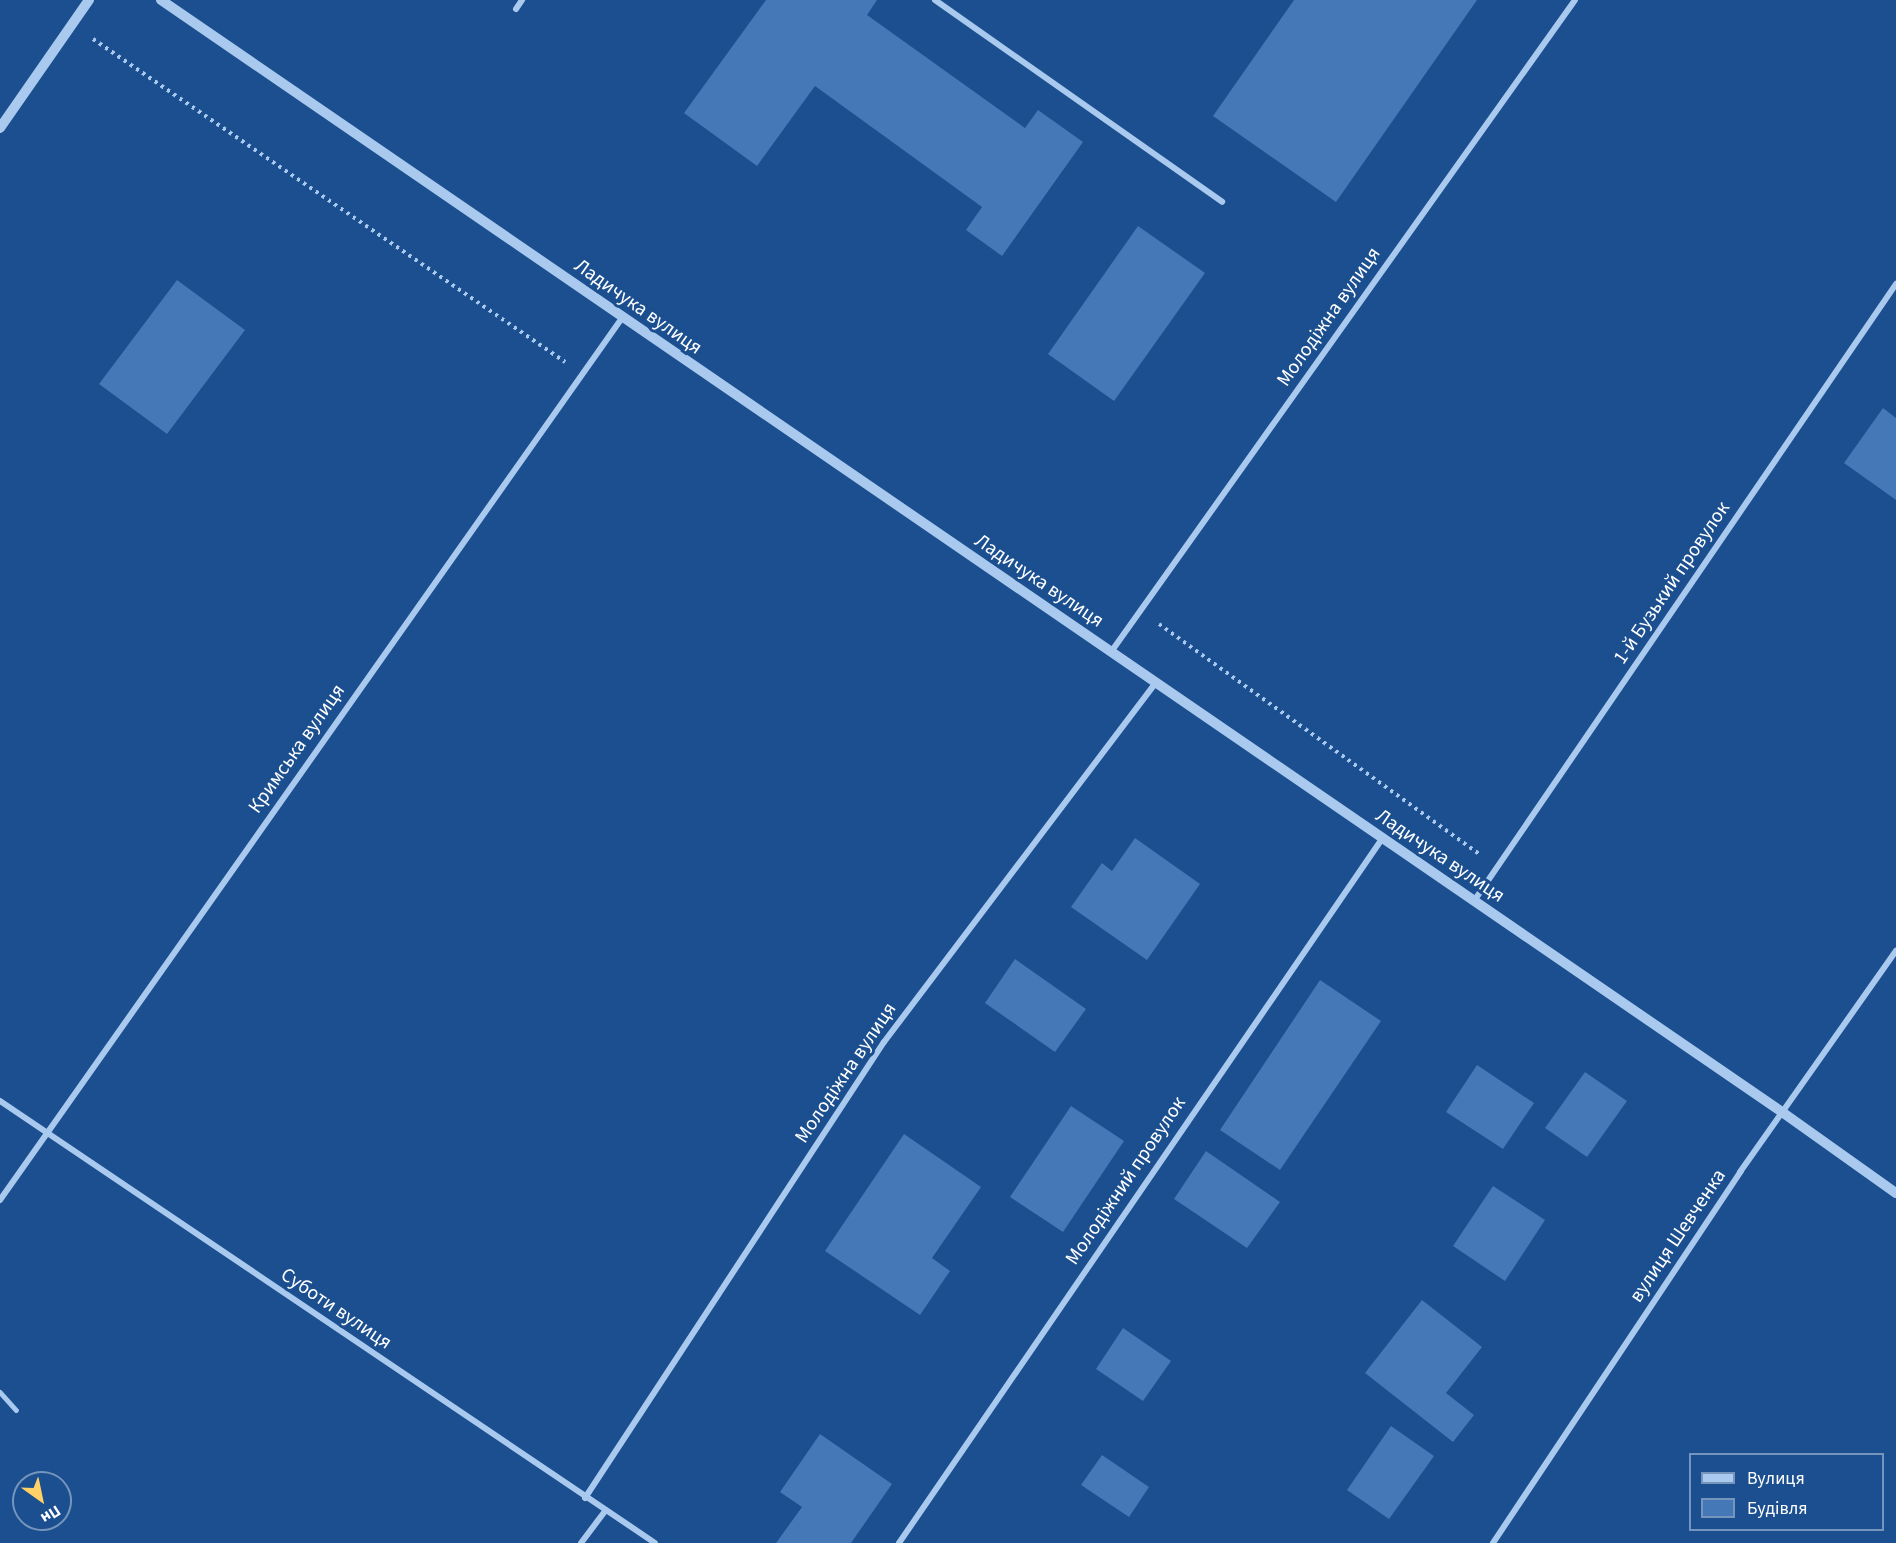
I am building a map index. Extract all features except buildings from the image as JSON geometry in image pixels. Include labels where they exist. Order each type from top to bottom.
[{"type":"street","points":[[0,128],[89,0]]},
{"type":"street","name":"Ладичука вулиця","points":[[161,0],[203,26],[622,318],[1782,1112],[1896,1193]]},
{"type":"street","points":[[516,9],[522,0]]},
{"type":"street","points":[[935,0],[1222,202]]},
{"type":"street","name":"Молодіжна вулиця","points":[[1111,653],[1575,0]]},
{"type":"street","name":"1-й Бузький провулок","points":[[1474,901],[1896,284]]},
{"type":"street","name":"Кримська вулиця","points":[[0,1200],[622,318]]},
{"type":"street","name":"Молодіжна вулиця","points":[[585,1498],[884,1042],[1106,753],[1156,683]]},
{"type":"street","name":"Молодіжний провулок","points":[[899,1543],[1382,839]]},
{"type":"street","name":"вулиця Шевченка","points":[[1492,1543],[1782,1112],[1896,951]]},
{"type":"street","name":"Суботи вулиця","points":[[0,1101],[585,1498],[655,1543]]},
{"type":"street","points":[[581,1543],[605,1511]]},
{"type":"lane","points":[[0,1392],[16,1410]]},
{"type":"path","points":[[72,25],[583,374]]},
{"type":"path","points":[[1141,611],[1497,867]]}]
